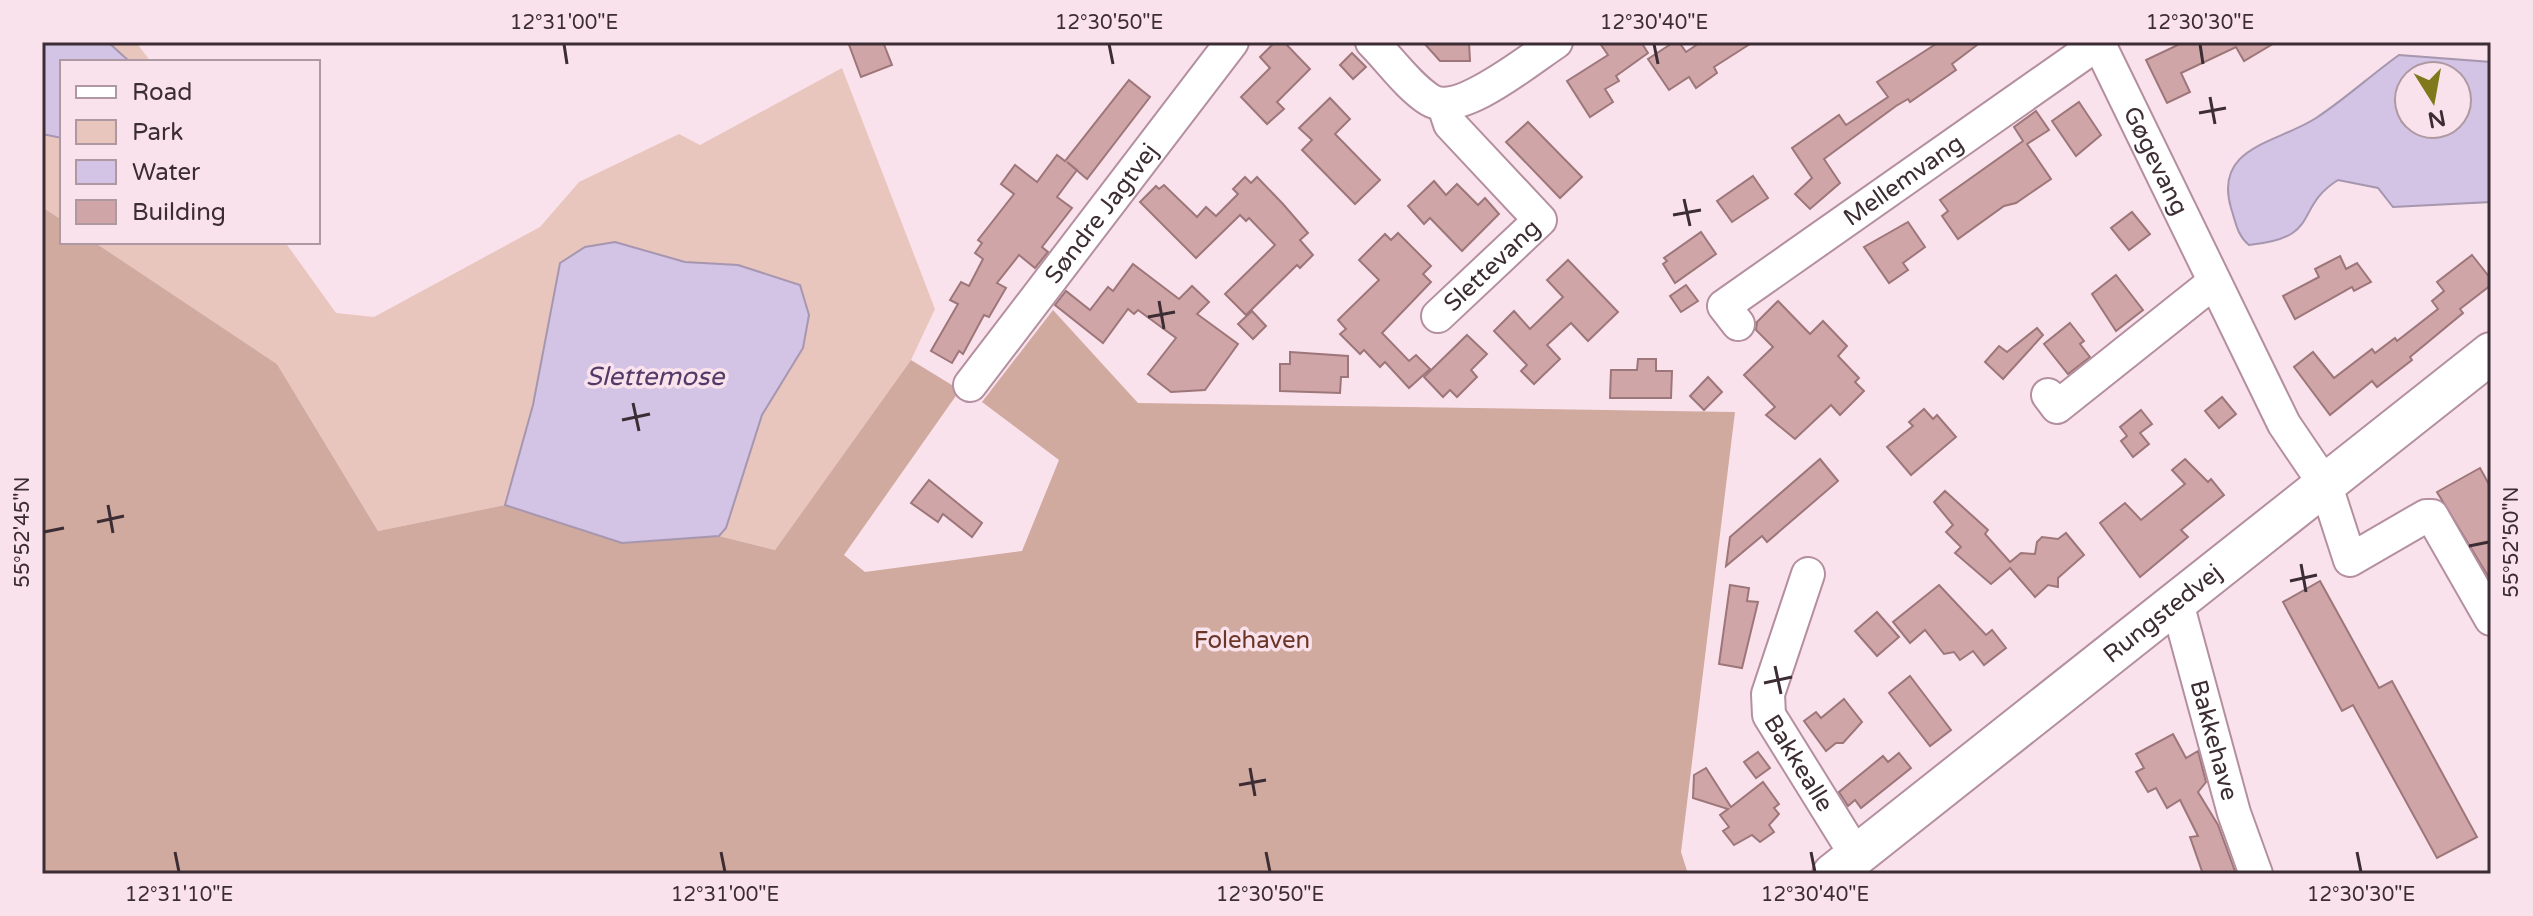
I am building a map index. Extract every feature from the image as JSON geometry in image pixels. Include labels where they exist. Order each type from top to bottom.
[{"type":"main road","name":"Rungstedvej","points":[[1844,865],[2491,353]]},
{"type":"street","name":"Søndre Jagtvej","points":[[970,385],[1232,42]]},
{"type":"street","name":"Slettevang","points":[[1372,42],[1428,99],[1444,106],[1450,124],[1540,220],[1438,316]]},
{"type":"street","points":[[1444,106],[1467,99],[1556,42]]},
{"type":"street","name":"Gøgevang","points":[[2099,42],[2284,424],[2326,486],[2350,560],[2426,516],[2432,516],[2491,619]]},
{"type":"street","name":"Mellemvang","points":[[1738,324],[1724,306],[2099,42]]},
{"type":"street","points":[[2048,395],[2057,407],[2214,282]]},
{"type":"street","name":"Bakkealle","points":[[1808,574],[1768,694],[1769,715],[1844,865]]},
{"type":"street","name":"Bakkehave","points":[[2177,603],[2234,813],[2256,874]]},
{"type":"green space","points":[[42,42],[136,42],[150,60],[60,60],[60,219],[42,207]]},
{"type":"green space","points":[[842,68],[935,309],[911,360],[775,550],[719,536],[726,528],[762,415],[803,348],[738,265],[685,262],[615,242],[533,405],[505,505],[378,531],[277,364],[97,244],[286,244],[336,313],[374,317],[540,227],[579,182],[679,134],[700,145]]},
{"type":"green space","name":"Folehaven","points":[[42,207],[60,219],[60,244],[97,244],[277,364],[378,531],[505,505],[622,543],[719,536],[775,550],[911,360],[960,390],[844,555],[865,572],[1022,551],[1059,460],[982,402],[1053,310],[1138,403],[1735,412],[1681,852],[1688,874],[42,874]]},
{"type":"water","points":[[42,42],[108,42],[128,60],[60,60],[60,138],[42,134]]},
{"type":"water","points":[[2399,55],[2465,60],[2393,60],[2393,140],[2473,140],[2473,61],[2491,62],[2491,202],[2393,207],[2378,188],[2338,180],[2324,191],[2298,229],[2288,236],[2249,245],[2237,228],[2231,208],[2228,187],[2231,171],[2252,149],[2301,127]]},
{"type":"water","name":"Slettemose","points":[[615,242],[685,262],[738,265],[800,285],[809,315],[803,348],[762,415],[726,528],[719,536],[622,543],[505,505],[533,405],[560,263],[585,247]]},
{"type":"building","points":[[848,42],[883,42],[892,65],[861,77]]},
{"type":"building","points":[[1275,42],[1284,42],[1310,69],[1277,102],[1284,109],[1267,124],[1241,97],[1270,68],[1260,57]]},
{"type":"building","points":[[1423,42],[1469,42],[1470,61],[1440,61]]},
{"type":"building","points":[[1599,42],[1641,42],[1648,53],[1616,76],[1619,81],[1605,89],[1613,102],[1590,117],[1567,81],[1608,55]]},
{"type":"building","points":[[1674,42],[1679,42],[1686,52],[1701,42],[1753,42],[1714,67],[1717,73],[1696,88],[1689,77],[1669,90],[1648,59]]},
{"type":"building","points":[[1939,42],[1981,42],[1952,64],[1956,70],[1910,102],[1908,99],[1896,106],[1824,159],[1840,183],[1810,209],[1795,194],[1812,178],[1792,148],[1839,115],[1846,125],[1888,97],[1877,82]]},
{"type":"building","points":[[2184,42],[2276,42],[2244,61],[2236,47],[2181,73],[2190,92],[2167,103],[2146,60]]},
{"type":"building","points":[[1352,53],[1366,67],[1353,79],[1340,65]]},
{"type":"building","points":[[1129,80],[1150,97],[1087,179],[1077,170],[1057,197],[1072,208],[1042,247],[1048,252],[1035,268],[1019,255],[997,283],[1006,288],[989,317],[984,315],[963,354],[959,351],[952,363],[931,351],[958,304],[950,300],[961,282],[969,286],[983,259],[975,253],[982,243],[978,240],[1014,194],[1001,184],[1015,165],[1037,182],[1057,155],[1065,161]]},
{"type":"building","points":[[1330,98],[1350,119],[1335,134],[1380,180],[1355,204],[1302,150],[1312,140],[1299,128]]},
{"type":"building","points":[[2079,102],[2101,135],[2076,156],[2052,121]]},
{"type":"building","points":[[2036,111],[2049,130],[2027,144],[2051,179],[2016,203],[2004,206],[1958,239],[1942,216],[1948,211],[1940,200],[2023,141],[2014,127]]},
{"type":"building","points":[[1528,122],[1582,177],[1560,198],[1506,142]]},
{"type":"building","points":[[1753,176],[1768,198],[1732,222],[1717,201]]},
{"type":"building","points":[[1245,177],[1251,183],[1257,177],[1283,204],[1308,233],[1300,240],[1313,255],[1300,268],[1297,265],[1246,315],[1225,294],[1275,245],[1249,218],[1246,221],[1240,215],[1196,258],[1140,202],[1156,186],[1159,189],[1164,185],[1197,217],[1206,207],[1216,216],[1238,194],[1233,189]]},
{"type":"building","points":[[1434,181],[1446,195],[1457,184],[1478,205],[1485,198],[1499,214],[1462,251],[1430,218],[1424,224],[1408,206]]},
{"type":"building","points":[[2132,212],[2150,234],[2129,250],[2111,228]]},
{"type":"building","points":[[1908,222],[1925,247],[1903,263],[1908,270],[1889,283],[1864,247]]},
{"type":"building","points":[[1701,232],[1716,254],[1675,283],[1663,264],[1667,261],[1664,258]]},
{"type":"building","points":[[1398,233],[1431,266],[1423,274],[1431,282],[1382,333],[1409,361],[1416,355],[1430,369],[1409,388],[1385,362],[1380,367],[1364,350],[1360,354],[1340,334],[1346,329],[1338,320],[1379,280],[1359,260],[1385,234],[1391,240]]},
{"type":"building","points":[[2472,255],[2491,279],[2491,285],[2460,309],[2463,313],[2410,357],[2412,360],[2377,387],[2372,381],[2330,415],[2294,367],[2313,352],[2334,378],[2372,349],[2375,353],[2395,338],[2397,341],[2438,309],[2432,301],[2444,291],[2437,282]]},
{"type":"building","points":[[2340,256],[2346,269],[2357,263],[2371,282],[2354,291],[2352,287],[2295,319],[2283,296],[2319,277],[2315,269]]},
{"type":"building","points":[[1568,260],[1618,312],[1588,341],[1571,323],[1547,345],[1560,359],[1534,384],[1521,371],[1527,365],[1494,331],[1514,311],[1530,329],[1563,297],[1547,280]]},
{"type":"building","points":[[1133,264],[1179,299],[1192,286],[1209,302],[1197,314],[1238,344],[1205,390],[1171,392],[1148,374],[1176,338],[1138,310],[1134,314],[1128,309],[1103,343],[1055,305],[1066,291],[1090,310],[1108,287],[1113,291]]},
{"type":"building","points":[[2116,275],[2143,310],[2116,331],[2092,294]]},
{"type":"building","points":[[1686,285],[1698,301],[1681,312],[1670,296]]},
{"type":"building","points":[[1778,301],[1810,334],[1823,321],[1847,346],[1838,356],[1859,378],[1855,382],[1864,391],[1840,415],[1831,405],[1795,439],[1766,415],[1775,407],[1744,375],[1773,347],[1756,330],[1757,322]]},
{"type":"building","points":[[1252,311],[1266,326],[1253,339],[1238,324]]},
{"type":"building","points":[[2070,323],[2084,341],[2080,344],[2090,357],[2068,374],[2044,344]]},
{"type":"building","points":[[2037,328],[2043,335],[2003,379],[1985,362],[1999,346],[2007,352]]},
{"type":"building","points":[[1467,335],[1487,354],[1471,370],[1477,377],[1457,397],[1450,390],[1443,397],[1424,377]]},
{"type":"building","points":[[1290,352],[1348,356],[1348,377],[1341,377],[1340,393],[1280,391],[1280,364],[1290,364]]},
{"type":"building","points":[[1638,359],[1656,359],[1656,371],[1672,371],[1671,398],[1610,398],[1611,370],[1637,370]]},
{"type":"building","points":[[1708,377],[1722,392],[1704,410],[1690,396]]},
{"type":"building","points":[[2222,397],[2236,414],[2219,428],[2205,411]]},
{"type":"building","points":[[1924,409],[1933,419],[1937,415],[1956,437],[1911,475],[1887,447],[1913,426],[1909,422]]},
{"type":"building","points":[[2141,410],[2152,424],[2140,433],[2149,444],[2133,457],[2121,441],[2127,436],[2120,427]]},
{"type":"building","points":[[1820,459],[1838,481],[1767,542],[1762,536],[1726,566],[1730,537]]},
{"type":"building","points":[[2185,459],[2208,482],[2211,479],[2224,495],[2181,530],[2188,537],[2140,577],[2100,523],[2125,503],[2141,520],[2185,484],[2172,470]]},
{"type":"building","points":[[2480,468],[2491,488],[2491,581],[2437,492]]},
{"type":"building","points":[[929,480],[982,523],[972,537],[943,514],[938,522],[911,503]]},
{"type":"building","points":[[1945,491],[1988,530],[1985,534],[2010,562],[2021,553],[2035,554],[2037,542],[2042,537],[2058,539],[2066,533],[2084,555],[2058,578],[2058,587],[2048,585],[2035,597],[2010,568],[1991,584],[1955,553],[1961,547],[1946,532],[1953,525],[1934,502]]},
{"type":"building","points":[[2320,581],[2379,688],[2392,681],[2477,837],[2437,858],[2353,705],[2342,711],[2283,602]]},
{"type":"building","points":[[1730,585],[1749,588],[1747,601],[1758,602],[1742,668],[1719,664]]},
{"type":"building","points":[[1939,585],[1986,635],[1992,630],[2006,648],[1984,665],[1973,651],[1960,660],[1954,652],[1944,654],[1925,630],[1910,643],[1893,622]]},
{"type":"building","points":[[1877,612],[1899,637],[1877,656],[1855,631]]},
{"type":"building","points":[[1910,676],[1951,730],[1930,746],[1889,693]]},
{"type":"building","points":[[1844,699],[1862,722],[1843,743],[1836,743],[1826,751],[1804,721],[1816,712],[1821,718]]},
{"type":"building","points":[[2173,734],[2186,758],[2198,751],[2206,782],[2198,792],[2218,825],[2236,874],[2203,874],[2190,837],[2198,836],[2180,800],[2167,808],[2156,788],[2148,792],[2136,772],[2144,768],[2136,754]]},
{"type":"building","points":[[1758,752],[1770,768],[1756,778],[1744,762]]},
{"type":"building","points":[[1899,753],[1911,768],[1861,808],[1855,800],[1848,806],[1839,792],[1883,756],[1888,762]]},
{"type":"building","points":[[1706,768],[1731,807],[1763,782],[1779,804],[1774,808],[1779,814],[1769,825],[1774,832],[1760,842],[1752,835],[1734,845],[1723,831],[1729,827],[1720,815],[1728,809],[1693,798],[1694,775]]}]
